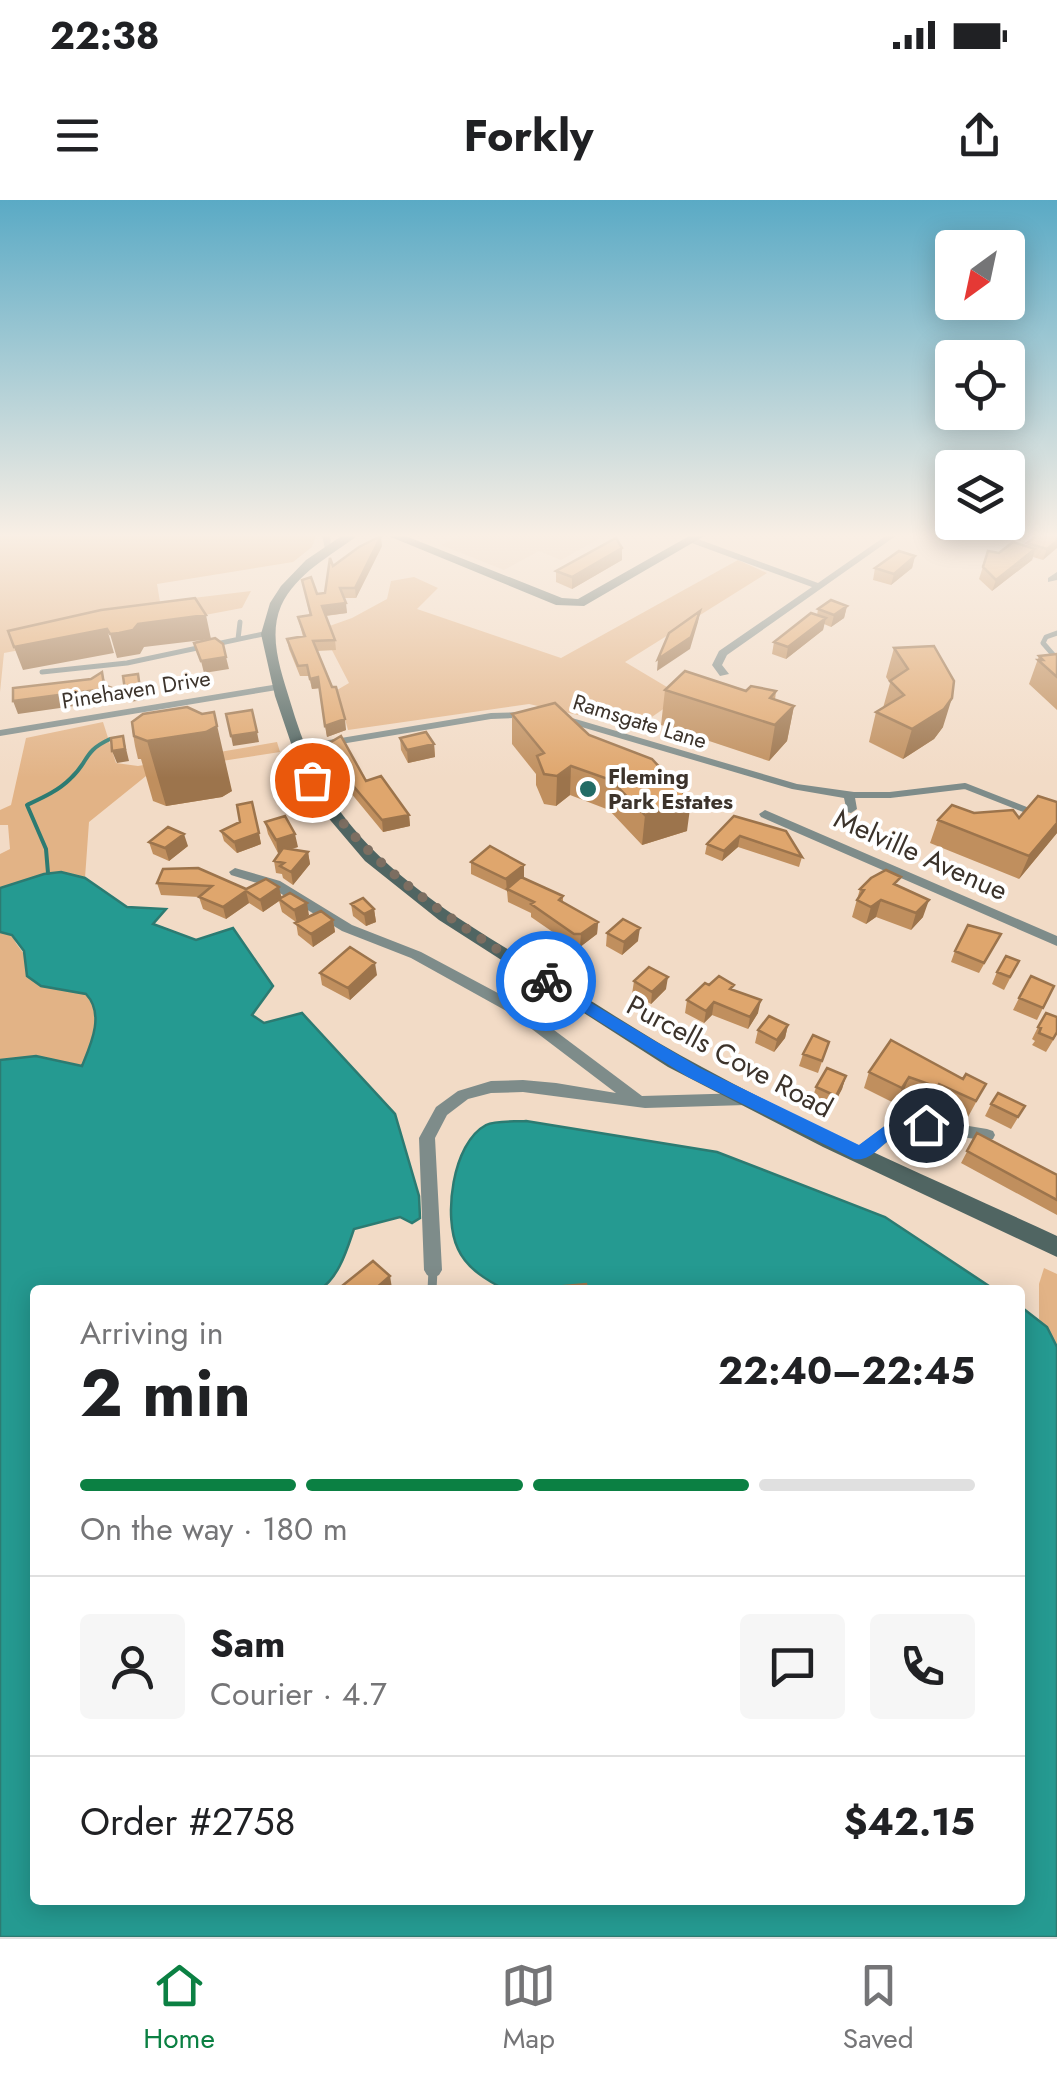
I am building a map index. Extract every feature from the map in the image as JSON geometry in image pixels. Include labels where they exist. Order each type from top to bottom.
[{"type":"main road","points":[[268,633],[274,616]]},
{"type":"main road","name":"Purcells Cove Road","points":[[268,633],[299,748],[331,811],[358,844],[386,869],[476,936],[614,1026],[746,1099],[1057,1248]]},
{"type":"street","points":[[724,674],[717,664],[723,653],[776,616]]},
{"type":"street","name":"Pinehaven Drive","points":[[0,733],[280,687]]},
{"type":"street","name":"Ramsgate Lane","points":[[299,748],[492,716],[554,716],[850,802]]},
{"type":"street","name":"Melville Avenue","points":[[765,814],[1057,941]]},
{"type":"street","points":[[236,872],[275,884],[347,928],[416,955],[518,1010],[640,1102]]},
{"type":"street","points":[[433,1270],[427,1138],[432,1125],[449,1105],[480,1090],[540,1085],[640,1102],[746,1099]]},
{"type":"street","points":[[860,1154],[892,1130],[926,1125],[987,1135]]},
{"type":"lane","points":[[238,639],[240,622]]},
{"type":"lane","points":[[42,672],[127,663],[268,633]]},
{"type":"lane","points":[[1057,633],[1046,637],[1043,644],[1057,659]]},
{"type":"lane","name":"Ramsgate Lane","points":[[850,802],[965,786],[1040,816]]},
{"type":"lane","points":[[432,1285],[433,1270]]},
{"type":"shaded area","points":[[0,616],[199,616],[4,653],[0,692]]},
{"type":"shaded area","points":[[356,616],[438,616],[561,658],[637,616],[698,616],[625,662],[682,696],[636,728],[529,704],[348,730],[337,690],[349,683],[321,629]]},
{"type":"shaded area","points":[[103,722],[116,763],[138,766],[277,742],[280,752],[151,772],[89,822],[85,878],[52,872],[0,888],[0,854],[10,849],[8,825],[0,825],[0,810],[11,805],[26,738]]},
{"type":"shaded area","points":[[0,932],[13,935],[27,960],[26,971],[33,979],[77,991],[93,1001],[96,1029],[82,1066],[36,1056],[0,1060]]},
{"type":"shaded area","points":[[1044,1268],[1057,1274],[1057,1347],[1039,1319],[1039,1284]]},
{"type":"water","points":[[61,872],[85,878],[127,907],[166,909],[153,924],[196,940],[233,928],[273,986],[252,1015],[264,1023],[302,1013],[395,1114],[419,1196],[420,1218],[412,1223],[400,1217],[354,1229],[337,1271],[326,1285],[30,1285],[30,1905],[1025,1905],[1025,1310],[1047,1327],[1057,1347],[1057,1937],[0,1937],[0,1060],[36,1056],[82,1066],[95,1020],[92,1002],[86,994],[41,986],[27,976],[24,951],[12,935],[0,932],[0,888]]},
{"type":"water","points":[[526,1121],[717,1152],[885,1217],[987,1285],[496,1285],[467,1263],[458,1249],[451,1201],[465,1148],[486,1125]]},
{"type":"building","points":[[74,616],[198,616],[138,624],[133,630],[119,633],[110,634],[107,629],[14,647],[8,631]]},
{"type":"building","points":[[326,616],[335,640],[313,641],[332,687],[336,687],[345,719],[325,726],[318,677],[310,679],[307,665],[298,666],[287,639],[305,636],[298,617]]},
{"type":"building","points":[[698,616],[691,637],[658,659],[669,633]]},
{"type":"building","points":[[807,616],[826,618],[788,647],[774,642]]},
{"type":"building","points":[[215,638],[223,644],[226,657],[201,661],[194,643]]},
{"type":"building","points":[[934,646],[954,681],[952,698],[944,709],[912,729],[876,712],[904,695],[890,681],[908,669],[894,648]]},
{"type":"building","points":[[1057,654],[1057,677],[1038,660],[1043,660],[1039,656]]},
{"type":"building","points":[[685,671],[746,691],[751,686],[776,691],[770,698],[794,706],[775,725],[665,690]]},
{"type":"building","points":[[102,672],[104,685],[112,688],[13,701],[13,688],[91,679]]},
{"type":"building","points":[[138,674],[140,688],[125,690],[123,676]]},
{"type":"building","points":[[555,703],[589,735],[652,759],[691,801],[645,815],[611,780],[571,766],[557,776],[544,774],[537,756],[544,753],[512,714]]},
{"type":"building","points":[[187,707],[202,714],[214,712],[217,726],[206,732],[147,741],[134,736],[132,722],[143,714]]},
{"type":"building","points":[[252,710],[257,732],[231,736],[226,714]]},
{"type":"building","points":[[426,732],[434,744],[407,750],[400,738]]},
{"type":"building","points":[[123,736],[125,749],[112,751],[111,738]]},
{"type":"building","points":[[341,736],[366,781],[381,776],[409,815],[382,820],[339,769],[326,745]]},
{"type":"building","points":[[1038,796],[1057,802],[1057,823],[1029,856],[938,820],[952,805],[974,813],[1013,810],[1019,818]]},
{"type":"building","points":[[252,802],[259,833],[234,842],[221,831],[240,822],[237,805]]},
{"type":"building","points":[[285,816],[295,834],[276,840],[265,822]]},
{"type":"building","points":[[734,816],[786,831],[802,857],[740,836],[724,851],[707,844]]},
{"type":"building","points":[[168,827],[184,834],[165,848],[149,842]]},
{"type":"building","points":[[490,846],[524,865],[506,879],[471,862]]},
{"type":"building","points":[[283,848],[308,852],[291,872],[280,866],[284,863],[274,861]]},
{"type":"building","points":[[198,868],[246,889],[266,879],[279,887],[260,900],[246,891],[223,907],[199,897],[212,886],[157,883],[163,869]]},
{"type":"building","points":[[886,870],[901,877],[894,884],[929,900],[916,913],[881,900],[871,907],[857,900],[864,890],[860,889]]},
{"type":"building","points":[[521,877],[563,896],[559,900],[598,922],[581,934],[574,934],[531,904],[534,902],[507,889]]},
{"type":"building","points":[[290,893],[307,903],[294,910],[279,899]]},
{"type":"building","points":[[363,898],[374,909],[364,914],[351,904]]},
{"type":"building","points":[[321,911],[333,920],[311,934],[295,923]]},
{"type":"building","points":[[623,919],[640,928],[624,942],[607,933]]},
{"type":"building","points":[[968,925],[1001,934],[984,963],[955,951]]},
{"type":"building","points":[[350,947],[375,963],[348,988],[320,973]]},
{"type":"building","points":[[1006,956],[1019,961],[1010,977],[997,972]]},
{"type":"building","points":[[649,967],[668,977],[652,992],[634,981]]},
{"type":"building","points":[[719,976],[734,985],[730,989],[761,1000],[750,1017],[714,1002],[706,1011],[687,1000]]},
{"type":"building","points":[[1031,976],[1054,986],[1043,1008],[1019,998]]},
{"type":"building","points":[[1046,1013],[1057,1017],[1053,1039],[1039,1033]]},
{"type":"building","points":[[769,1016],[788,1025],[777,1040],[758,1030]]},
{"type":"building","points":[[813,1035],[829,1042],[822,1061],[803,1054]]},
{"type":"building","points":[[891,1040],[963,1079],[966,1074],[986,1084],[976,1101],[939,1084],[937,1087],[909,1077],[902,1088],[869,1072]]},
{"type":"building","points":[[827,1068],[846,1076],[836,1096],[816,1087]]},
{"type":"building","points":[[998,1093],[1025,1106],[1018,1117],[991,1104]]},
{"type":"building","points":[[922,1124],[946,1130],[938,1145],[916,1136]]},
{"type":"building","points":[[977,1133],[1057,1175],[1057,1200],[967,1151]]},
{"type":"building","points":[[373,1261],[390,1276],[380,1285],[343,1285]]},
{"type":"waterway","points":[[48,873],[46,849],[27,805],[65,783],[95,748],[110,739]]},
{"type":"way so far","points":[[312,780],[358,844],[386,869],[476,936],[546,981]]},
{"type":"place","name":"Fleming Park Estates","points":[[588,789]]},
{"type":"route","points":[[546,981],[694,1072],[860,1154],[892,1130],[926,1125]]}]
